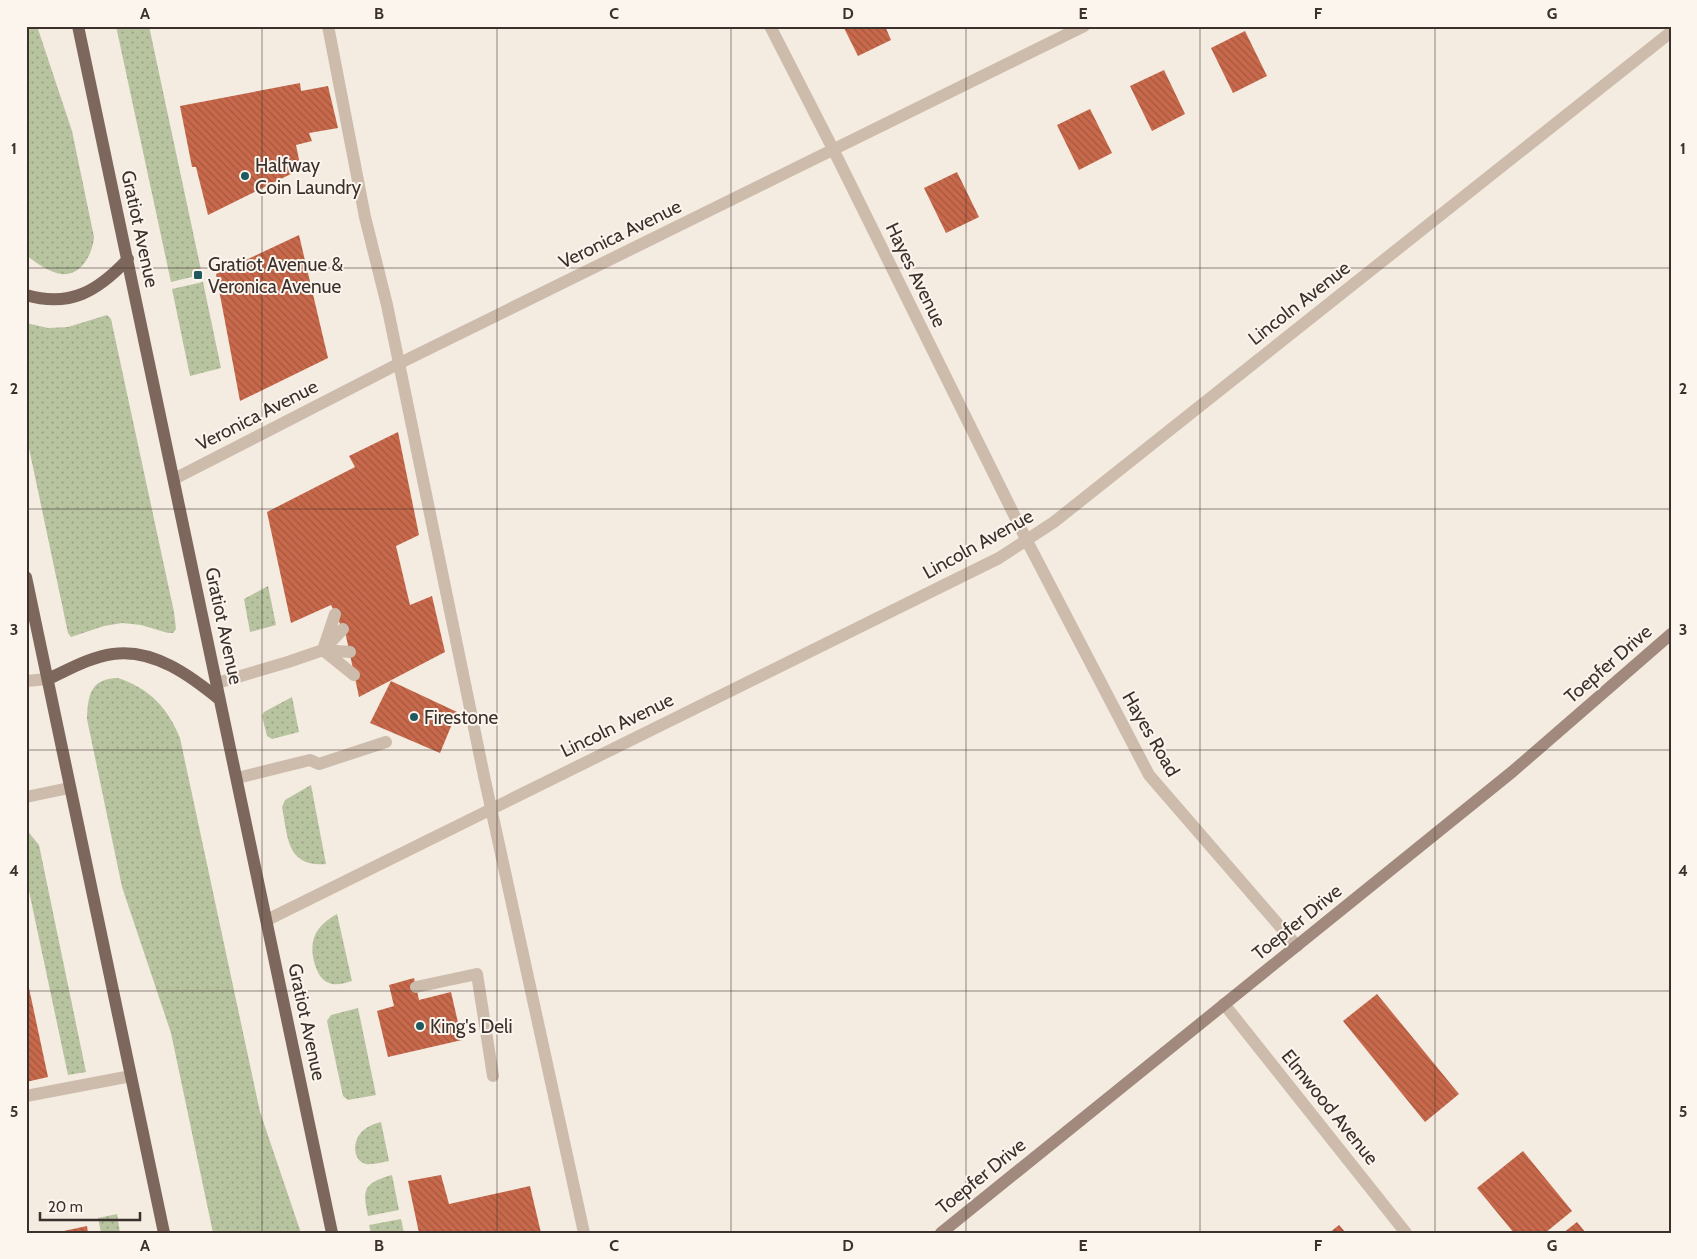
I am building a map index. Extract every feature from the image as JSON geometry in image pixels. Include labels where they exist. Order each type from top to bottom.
[{"type":"main road","name":"Gratiot Avenue","points":[[78,26],[332,1233]]},
{"type":"main road","points":[[26,295],[43,300],[67,299],[89,292],[110,279],[128,260]]},
{"type":"main road","points":[[26,578],[164,1233]]},
{"type":"main road","points":[[48,679],[86,662],[113,654],[138,655],[169,664],[194,679],[220,700]]},
{"type":"street","points":[[328,26],[365,217],[387,305],[491,808],[584,1233]]},
{"type":"street","name":"Hayes Avenue","points":[[770,26],[1027,541]]},
{"type":"street","name":"Veronica Avenue","points":[[174,479],[398,364],[1084,26]]},
{"type":"street","name":"Lincoln Avenue","points":[[267,920],[999,558],[1027,541],[1054,522],[1671,32]]},
{"type":"street","name":"Hayes Road","points":[[1027,541],[1148,775],[1297,946]]},
{"type":"street","points":[[323,650],[335,614]]},
{"type":"street","points":[[323,650],[343,629]]},
{"type":"street","name":"Toepfer Drive","points":[[941,1233],[1512,772],[1671,634]]},
{"type":"street","points":[[323,650],[354,675]]},
{"type":"street","points":[[217,684],[323,650],[350,652]]},
{"type":"street","points":[[26,681],[48,679]]},
{"type":"street","points":[[237,778],[310,760],[319,764],[386,742]]},
{"type":"street","points":[[26,796],[69,788]]},
{"type":"street","points":[[416,987],[477,974],[493,1076]]},
{"type":"street","name":"Elmwood Avenue","points":[[1224,1004],[1406,1233]]},
{"type":"street","points":[[26,1096],[131,1076]]},
{"type":"green space","points":[[26,26],[37,26],[72,131],[94,237],[85,263],[74,272],[68,274],[52,271],[26,255]]},
{"type":"green space","points":[[116,26],[149,26],[201,270],[195,272],[196,276],[171,282]]},
{"type":"green space","points":[[203,282],[221,368],[190,376],[172,289]]},
{"type":"green space","points":[[107,315],[111,319],[174,612],[176,629],[173,633],[141,625],[122,623],[104,626],[71,637],[68,633],[26,434],[26,323],[48,328],[68,327]]},
{"type":"green space","points":[[268,586],[276,625],[250,632],[244,599]]},
{"type":"green space","points":[[118,678],[139,687],[156,700],[170,717],[180,738],[260,1112],[301,1233],[213,1233],[171,1033],[122,887],[87,719],[88,703],[92,690],[101,681]]},
{"type":"green space","points":[[292,697],[299,732],[272,739],[267,736],[262,716],[264,712]]},
{"type":"green space","points":[[311,785],[326,864],[313,864],[303,861],[296,855],[291,848],[286,829],[282,807],[285,800]]},
{"type":"green space","points":[[26,829],[39,845],[86,1072],[68,1075],[26,877]]},
{"type":"green space","points":[[337,914],[352,981],[332,984],[326,982],[320,976],[315,965],[312,949],[315,935],[319,929]]},
{"type":"green space","points":[[358,1008],[376,1095],[348,1100],[343,1096],[327,1021],[331,1015]]},
{"type":"green space","points":[[381,1122],[389,1161],[366,1164],[357,1157],[356,1141],[365,1129]]},
{"type":"green space","points":[[392,1175],[399,1210],[368,1216],[365,1199],[367,1188],[376,1181]]},
{"type":"green space","points":[[117,1214],[120,1233],[101,1233],[98,1218]]},
{"type":"green space","points":[[401,1219],[404,1233],[371,1233],[369,1225]]},
{"type":"building","points":[[843,26],[885,26],[891,40],[858,56]]},
{"type":"building","points":[[1245,31],[1267,76],[1233,93],[1211,48]]},
{"type":"building","points":[[1164,70],[1185,114],[1152,131],[1130,86]]},
{"type":"building","points":[[300,83],[301,91],[328,86],[338,128],[309,133],[312,141],[296,145],[301,169],[208,215],[196,167],[192,167],[180,106]]},
{"type":"building","points":[[1090,109],[1112,153],[1079,170],[1057,125]]},
{"type":"building","points":[[957,172],[979,217],[946,233],[924,188]]},
{"type":"building","points":[[299,235],[328,358],[240,401],[216,274]]},
{"type":"building","points":[[398,432],[419,535],[396,546],[410,605],[432,596],[445,652],[359,697],[346,636],[331,605],[291,623],[267,512],[355,467],[349,456]]},
{"type":"building","points":[[391,681],[457,712],[440,753],[370,723]]},
{"type":"building","points":[[26,974],[48,1077],[26,1082]]},
{"type":"building","name":"King's Deli","points":[[414,978],[419,1000],[451,992],[462,1040],[388,1057],[377,1011],[394,1006],[389,985]]},
{"type":"building","points":[[1377,994],[1459,1094],[1425,1122],[1343,1021]]},
{"type":"building","points":[[1523,1151],[1572,1211],[1545,1233],[1514,1233],[1477,1188]]},
{"type":"building","points":[[441,1175],[449,1204],[530,1186],[541,1233],[419,1233],[408,1181]]},
{"type":"building","points":[[1577,1222],[1586,1233],[1563,1233]]},
{"type":"building","points":[[1339,1225],[1346,1233],[1329,1233]]},
{"type":"building","points":[[87,1226],[88,1233],[59,1233],[59,1232]]},
{"type":"place","name":"Halfway Coin Laundry","points":[[245,176]]},
{"type":"place","name":"Gratiot Avenue & Veronica Avenue","points":[[198,275]]},
{"type":"place","name":"Firestone","points":[[414,717]]},
{"type":"place","name":"King's Deli","points":[[420,1026]]}]
